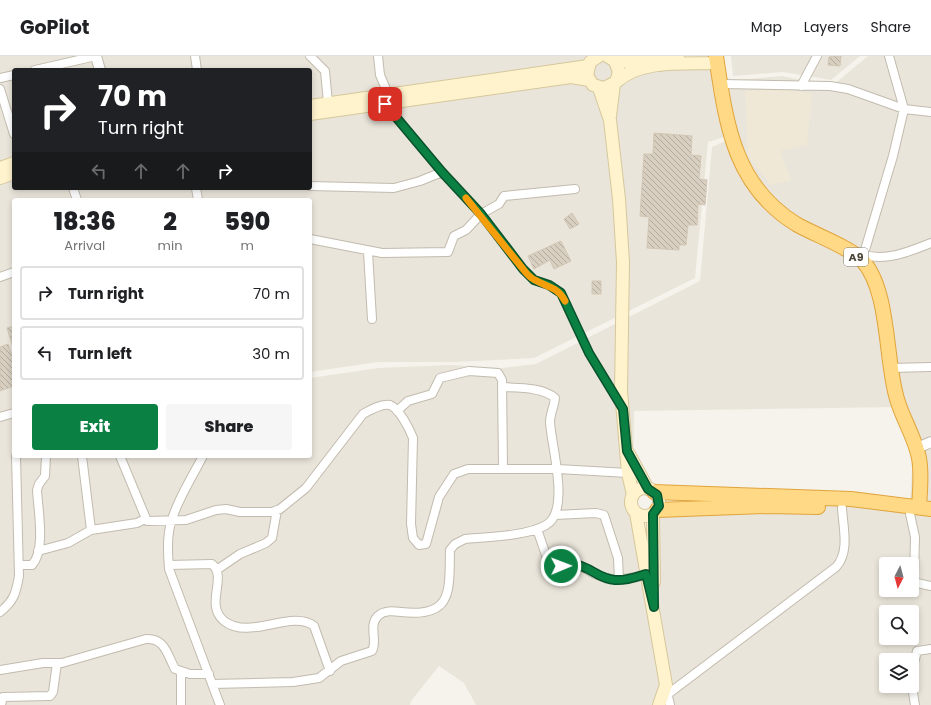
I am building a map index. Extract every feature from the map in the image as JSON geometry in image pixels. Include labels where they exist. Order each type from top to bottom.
[{"type":"highway","name":"A9","points":[[717,60],[731,140],[740,162],[759,192],[780,213],[862,258],[874,281],[884,316],[890,368],[897,400],[917,448],[922,513]]},
{"type":"highway","points":[[651,490],[851,499],[922,513]]},
{"type":"highway","points":[[655,512],[768,506],[842,508],[922,513]]},
{"type":"main road","points":[[312,114],[601,59],[631,62],[678,56]]},
{"type":"main road","points":[[601,59],[619,72],[615,83],[610,120],[619,199],[623,262],[621,391],[628,473],[633,495],[632,504],[636,513],[646,574],[654,607],[667,689],[659,705]]},
{"type":"main road","points":[[601,59],[587,76],[594,84],[610,120]]},
{"type":"main road","points":[[312,106],[328,103],[386,99],[571,77],[609,87],[622,77],[642,69],[717,60]]},
{"type":"main road","points":[[0,168],[12,164]]},
{"type":"main road","points":[[0,178],[12,174]]},
{"type":"main road","points":[[627,451],[651,490],[659,500],[655,512],[654,607]]},
{"type":"main road","points":[[633,495],[642,489],[651,490]]},
{"type":"main road","points":[[636,513],[644,516],[655,512]]},
{"type":"street","points":[[44,68],[96,56],[99,68]]},
{"type":"street","points":[[195,56],[197,68]]},
{"type":"street","points":[[310,56],[325,71],[328,103]]},
{"type":"street","points":[[378,56],[380,75],[386,99],[442,172],[481,214],[523,269],[534,280],[549,285],[561,293],[589,353],[623,409]]},
{"type":"street","points":[[801,86],[817,56]]},
{"type":"street","points":[[890,56],[904,109],[895,151],[862,258],[898,256],[931,244]]},
{"type":"street","points":[[0,78],[12,75]]},
{"type":"street","points":[[721,84],[830,86],[848,89],[904,109],[931,112]]},
{"type":"street","points":[[0,89],[12,128]]},
{"type":"street","points":[[312,186],[394,188],[420,181],[442,172]]},
{"type":"street","points":[[312,239],[382,254],[448,252],[454,236],[466,230],[481,214],[499,204],[502,198],[507,194],[575,188]]},
{"type":"street","points":[[368,252],[372,319]]},
{"type":"street","points":[[0,277],[12,273]]},
{"type":"street","points":[[890,368],[931,367]]},
{"type":"street","points":[[397,411],[408,401],[432,394],[440,378],[469,371],[498,373],[502,380],[503,469]]},
{"type":"street","points":[[212,684],[293,682],[319,678],[341,661],[372,651],[374,647],[373,624],[376,618],[382,613],[391,611],[425,613],[444,602],[447,598],[449,588],[450,550],[455,544],[465,539],[538,529],[547,525],[554,519],[557,509],[558,469],[550,420],[555,398],[539,391],[502,387]]},
{"type":"street","points":[[121,458],[145,519],[151,522],[186,520],[226,509],[240,512],[276,510],[290,502],[306,488],[363,414],[371,409],[389,405],[397,411],[409,427],[413,438],[411,524],[413,538],[418,545],[426,544],[439,497],[454,474],[468,469],[558,469],[628,473]]},
{"type":"street","points":[[0,417],[12,414]]},
{"type":"street","points":[[917,448],[931,442]]},
{"type":"street","points":[[0,612],[11,603],[16,591],[19,576],[16,458]]},
{"type":"street","points":[[19,565],[32,565],[38,551],[40,532],[37,490],[39,484],[45,476],[46,458]]},
{"type":"street","points":[[82,458],[91,530]]},
{"type":"street","points":[[202,458],[181,498],[169,532],[169,565],[220,705]]},
{"type":"street","points":[[670,705],[667,689],[836,567],[841,561],[844,553],[842,508]]},
{"type":"street","points":[[218,569],[240,554],[266,544],[272,538],[276,510]]},
{"type":"street","points":[[555,515],[596,513],[604,515],[618,558],[619,580]]},
{"type":"street","points":[[922,513],[915,537],[914,579],[917,583],[931,586]]},
{"type":"street","points":[[38,551],[68,542],[91,530],[137,523],[145,519]]},
{"type":"street","points":[[538,529],[549,564],[552,567],[576,564],[584,567],[596,575],[619,580],[646,574]]},
{"type":"street","points":[[169,565],[212,564],[218,569],[219,575],[214,596],[217,611],[224,621],[236,626],[255,628],[298,620],[308,621],[314,626],[330,671]]},
{"type":"street","points":[[0,670],[43,663],[68,662],[146,639],[155,638],[161,642],[175,669],[190,674],[209,674]]},
{"type":"street","points":[[916,653],[916,651],[931,649]]},
{"type":"street","points":[[1,705],[3,697],[50,696],[53,692],[57,663]]},
{"type":"street","points":[[181,672],[181,705]]},
{"type":"street","points":[[913,693],[915,705]]},
{"type":"shaded area","points":[[0,56],[617,56],[659,58],[722,56],[731,135],[708,142],[695,278],[534,358],[456,362],[378,362],[312,372],[312,198],[12,198],[12,411],[0,414]]},
{"type":"shaded area","points":[[731,56],[860,56],[831,80],[783,72],[733,76]]},
{"type":"shaded area","points":[[868,56],[931,56],[931,705],[476,705],[464,683],[439,666],[411,701],[410,705],[0,705],[0,420],[12,417],[12,458],[312,458],[312,378],[379,368],[449,365],[502,368],[536,364],[700,281],[712,147],[735,137],[728,81],[782,76],[832,86]],"holes":[[[899,407],[913,454],[910,503],[659,505],[642,545],[633,520],[634,411]]]},
{"type":"shaded area","points":[[783,89],[812,94],[807,145],[780,151],[791,180],[771,185],[748,156],[745,91]]},
{"type":"building","points":[[841,56],[840,66],[828,65],[829,57]]},
{"type":"building","points":[[654,133],[692,136],[691,155],[701,156],[699,179],[707,180],[705,205],[698,204],[697,225],[688,225],[686,245],[679,245],[679,250],[647,248],[649,217],[640,216],[644,154],[653,154]]},
{"type":"building","points":[[572,213],[579,224],[570,229],[564,219]]},
{"type":"building","points":[[561,241],[571,261],[554,269],[550,260],[534,269],[528,256]]},
{"type":"building","points":[[592,281],[601,281],[601,294],[592,294]]},
{"type":"building","points":[[12,327],[12,344],[7,328]]},
{"type":"building","points":[[8,344],[12,355],[12,387],[0,391],[0,347]]},
{"type":"slow traffic","points":[[466,198],[481,214],[523,269],[534,280],[549,285],[561,293],[565,301]]},
{"type":"route","points":[[385,104],[442,172],[481,214],[523,269],[534,280],[549,285],[561,293],[589,353],[623,409],[627,451],[648,489],[657,495],[659,500],[659,506],[653,514],[654,607],[646,574],[625,580],[615,580],[596,575],[584,567],[576,564],[561,566]]}]
